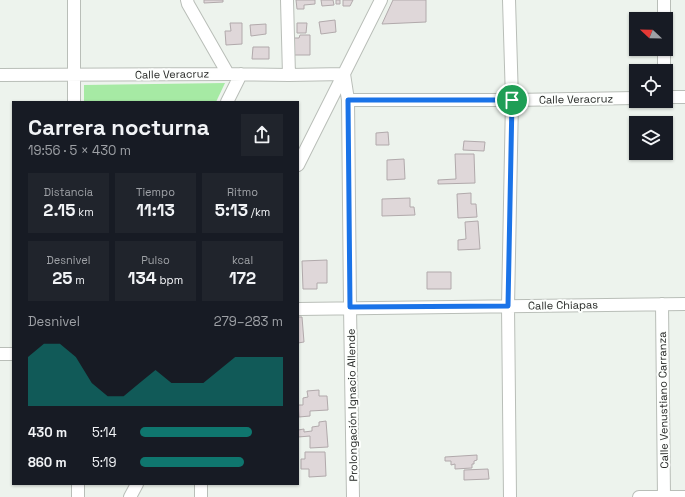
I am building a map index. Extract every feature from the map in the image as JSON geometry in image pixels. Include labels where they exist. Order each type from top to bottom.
[{"type":"street","points":[[74,0],[74,101]]},
{"type":"street","points":[[187,0],[228,74]]},
{"type":"street","points":[[288,0],[289,75]]},
{"type":"street","points":[[299,163],[381,0]]},
{"type":"street","points":[[510,0],[512,100],[508,306],[510,497]]},
{"type":"street","points":[[664,0],[664,12]]},
{"type":"street","points":[[228,101],[241,74]]},
{"type":"street","name":"Calle Veracruz","points":[[0,76],[344,74]]},
{"type":"street","name":"Prolongación Ignacio Allende","points":[[344,74],[348,100],[353,497]]},
{"type":"street","points":[[673,97],[685,97]]},
{"type":"street","name":"Calle Veracruz","points":[[348,100],[629,98]]},
{"type":"street","name":"Calle Venustiano Carranza","points":[[662,304],[664,497]]},
{"type":"street","name":"Calle Chiapas","points":[[299,309],[350,307],[685,304]]},
{"type":"street","points":[[0,354],[12,354]]},
{"type":"street","points":[[78,485],[78,497]]},
{"type":"street","points":[[130,497],[136,485]]},
{"type":"street","points":[[201,485],[201,497]]},
{"type":"street","points":[[639,497],[685,497]]},
{"type":"green space","points":[[225,83],[216,101],[84,101],[84,85]]},
{"type":"building","points":[[204,0],[223,0],[223,2],[204,3]]},
{"type":"building","points":[[296,0],[315,0],[315,4],[304,5],[304,9],[297,9]]},
{"type":"building","points":[[321,0],[333,0],[334,5],[322,6]]},
{"type":"building","points":[[336,0],[340,0],[340,4],[336,4]]},
{"type":"building","points":[[343,0],[353,0],[350,6],[343,6]]},
{"type":"building","points":[[393,0],[426,0],[426,22],[382,24]]},
{"type":"building","points":[[335,20],[336,32],[321,34],[319,22]]},
{"type":"building","points":[[230,23],[242,23],[242,44],[226,45],[225,31],[231,31]]},
{"type":"building","points":[[297,23],[307,23],[306,33],[297,33]]},
{"type":"building","points":[[266,24],[266,34],[251,36],[250,25]]},
{"type":"building","points":[[300,35],[310,35],[310,55],[293,55],[293,38],[299,38]]},
{"type":"building","points":[[253,47],[269,47],[269,59],[252,59]]},
{"type":"building","points":[[388,132],[389,145],[376,145],[376,133]]},
{"type":"building","points":[[464,141],[485,142],[484,151],[463,150]]},
{"type":"building","points":[[455,154],[474,154],[475,183],[438,184],[438,180],[456,179]]},
{"type":"building","points":[[404,159],[405,179],[387,180],[387,160]]},
{"type":"building","points":[[471,193],[471,204],[476,204],[477,217],[458,218],[457,194]]},
{"type":"building","points":[[410,198],[410,207],[414,207],[415,215],[382,216],[382,199]]},
{"type":"building","points":[[478,221],[480,249],[458,250],[458,240],[466,239],[465,222]]},
{"type":"building","points":[[327,260],[327,283],[317,283],[317,289],[303,289],[302,261]]},
{"type":"building","points":[[427,272],[451,272],[451,289],[427,289]]},
{"type":"building","points":[[299,317],[302,317],[304,342],[299,343]]},
{"type":"building","points":[[319,390],[319,396],[327,396],[328,410],[310,411],[310,416],[299,417],[299,405],[303,405],[303,398],[308,397],[307,391]]},
{"type":"building","points":[[326,421],[328,447],[310,448],[310,436],[299,437],[299,430],[304,429],[304,432],[312,431],[312,427],[319,426],[319,422]]},
{"type":"building","points":[[305,452],[325,452],[326,476],[309,477],[309,469],[301,469],[301,459],[305,459]]},
{"type":"building","points":[[477,455],[477,460],[474,461],[474,464],[472,464],[472,468],[455,469],[455,464],[451,465],[451,461],[445,461],[445,457]]},
{"type":"building","points":[[488,469],[489,479],[464,480],[464,470]]},
{"type":"route","points":[[348,100],[512,100],[508,306],[350,307],[348,100]]}]
